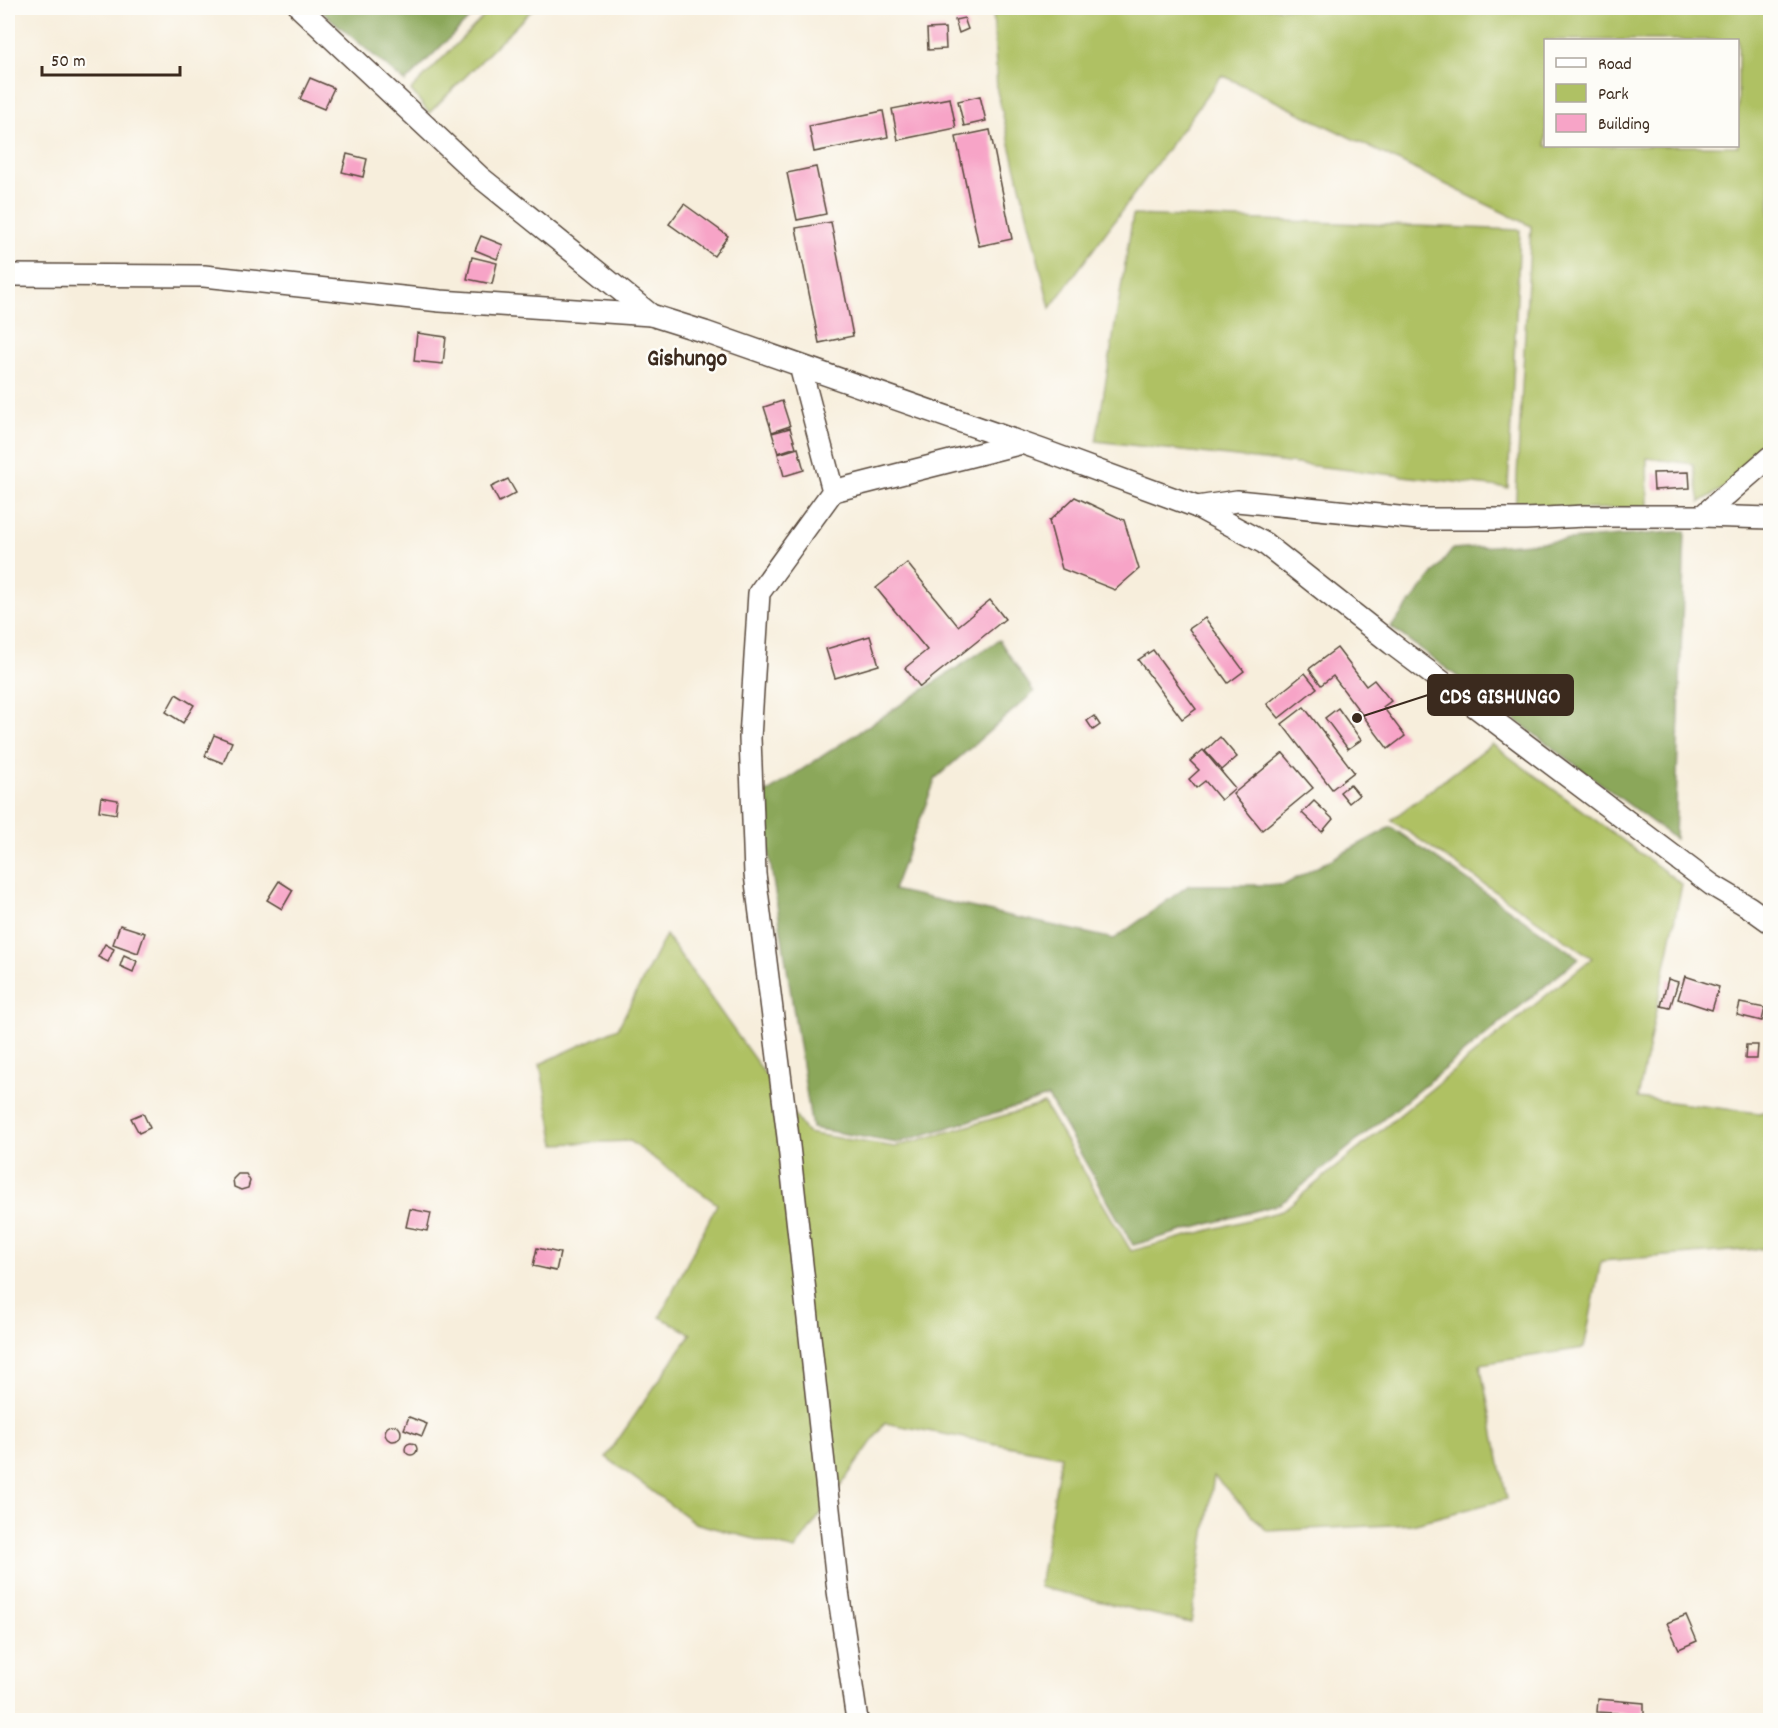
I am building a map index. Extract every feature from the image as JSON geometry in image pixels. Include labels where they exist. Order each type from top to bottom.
[{"type":"street","points":[[300,8],[480,177],[651,315]]},
{"type":"street","points":[[8,275],[204,276],[440,301],[651,315],[1022,443],[1197,507],[1264,543],[1392,644],[1712,885],[1749,906],[1770,922]]},
{"type":"street","points":[[800,366],[833,491]]},
{"type":"street","points":[[857,1720],[838,1591],[790,1160],[755,874],[750,738],[759,593],[833,491],[1022,443]]},
{"type":"street","points":[[1702,516],[1770,457]]},
{"type":"street","points":[[1197,507],[1237,501],[1419,519],[1525,519],[1585,516],[1770,518]]},
{"type":"green space","points":[[318,8],[480,8],[405,82]]},
{"type":"green space","points":[[492,8],[534,8],[429,113],[411,90]]},
{"type":"green space","points":[[993,8],[1770,8],[1770,462],[1700,502],[1693,464],[1647,458],[1648,507],[1515,512],[1531,226],[1222,75],[1050,308],[997,91]]},
{"type":"green space","points":[[1133,215],[1520,230],[1508,488],[1096,441]]},
{"type":"green space","points":[[1685,531],[1675,839],[1391,627],[1453,549]]},
{"type":"green space","points":[[999,640],[1034,692],[936,778],[893,890],[1114,939],[1189,885],[1284,885],[1391,827],[1579,958],[1280,1204],[1133,1245],[1048,1097],[897,1143],[812,1128],[760,797]]},
{"type":"green space","points":[[1492,744],[1682,884],[1638,1098],[1759,1113],[1770,1111],[1770,1248],[1601,1261],[1584,1348],[1480,1364],[1507,1499],[1412,1524],[1267,1531],[1214,1476],[1191,1623],[1039,1587],[1061,1456],[885,1423],[795,1550],[695,1523],[606,1457],[691,1334],[660,1317],[717,1204],[630,1141],[555,1144],[540,1064],[618,1028],[666,935],[807,1133],[895,1147],[1044,1104],[1131,1251],[1282,1211],[1592,958],[1391,820]]},
{"type":"building","points":[[964,18],[968,29],[959,33],[955,20]]},
{"type":"building","points":[[945,28],[946,49],[928,50],[927,29]]},
{"type":"building","points":[[310,78],[334,88],[324,109],[300,99]]},
{"type":"building","points":[[980,96],[986,121],[964,126],[958,101]]},
{"type":"building","points":[[950,98],[956,128],[898,140],[892,109]]},
{"type":"building","points":[[883,111],[888,137],[814,152],[809,126]]},
{"type":"building","points":[[990,130],[1012,239],[979,246],[956,137]]},
{"type":"building","points":[[347,154],[367,159],[363,177],[342,172]]},
{"type":"building","points":[[816,167],[826,214],[797,220],[787,173]]},
{"type":"building","points":[[684,204],[728,236],[714,256],[669,224]]},
{"type":"building","points":[[831,222],[853,336],[819,343],[796,228]]},
{"type":"building","points":[[481,236],[503,245],[497,259],[475,250]]},
{"type":"building","points":[[472,257],[497,263],[492,284],[467,279]]},
{"type":"building","points":[[417,333],[446,337],[443,364],[414,361]]},
{"type":"building","points":[[782,401],[790,426],[772,432],[764,407]]},
{"type":"building","points":[[790,428],[796,447],[778,453],[772,433]]},
{"type":"building","points":[[798,448],[804,470],[784,476],[778,454]]},
{"type":"building","points":[[1689,472],[1690,488],[1654,490],[1653,473]]},
{"type":"building","points":[[508,479],[516,493],[499,502],[491,487]]},
{"type":"building","points":[[1075,497],[1124,520],[1139,569],[1115,590],[1062,569],[1049,521]]},
{"type":"building","points":[[907,563],[958,626],[990,600],[1005,619],[920,687],[905,668],[927,650],[876,588]]},
{"type":"building","points":[[1205,618],[1244,671],[1228,683],[1189,629]]},
{"type":"building","points":[[870,636],[879,665],[835,678],[826,649]]},
{"type":"building","points":[[1337,648],[1366,686],[1374,680],[1391,701],[1383,707],[1405,736],[1388,749],[1333,676],[1321,685],[1309,669]]},
{"type":"building","points":[[1153,650],[1196,709],[1182,719],[1138,660]]},
{"type":"building","points":[[1305,673],[1317,688],[1279,718],[1267,704]]},
{"type":"building","points":[[176,694],[194,705],[183,723],[166,712]]},
{"type":"building","points":[[1304,707],[1354,772],[1332,789],[1282,724]]},
{"type":"building","points":[[1338,708],[1361,740],[1348,749],[1325,718]]},
{"type":"building","points":[[1094,716],[1100,725],[1093,730],[1087,721]]},
{"type":"building","points":[[214,735],[232,742],[223,763],[205,756]]},
{"type":"building","points":[[1220,737],[1237,757],[1222,770],[1205,751]]},
{"type":"building","points":[[1203,750],[1235,788],[1221,800],[1205,781],[1196,788],[1189,779],[1199,770],[1190,761]]},
{"type":"building","points":[[1283,753],[1313,788],[1262,830],[1233,794]]},
{"type":"building","points":[[1350,784],[1359,795],[1349,803],[1340,792]]},
{"type":"building","points":[[101,797],[118,800],[116,814],[99,811]]},
{"type":"building","points":[[1314,801],[1333,819],[1322,832],[1302,813]]},
{"type":"building","points":[[279,881],[293,890],[282,909],[267,900]]},
{"type":"building","points":[[120,925],[145,933],[138,953],[113,944]]},
{"type":"building","points":[[105,944],[114,949],[108,962],[98,957]]},
{"type":"building","points":[[124,955],[137,961],[133,972],[120,966]]},
{"type":"building","points":[[1685,976],[1719,987],[1712,1010],[1678,999]]},
{"type":"building","points":[[1668,979],[1678,982],[1670,1008],[1661,1006]]},
{"type":"building","points":[[1740,1003],[1765,1008],[1762,1021],[1737,1015]]},
{"type":"building","points":[[1746,1045],[1758,1045],[1757,1059],[1745,1059]]},
{"type":"building","points":[[143,1113],[150,1128],[139,1133],[131,1118]]},
{"type":"building","points":[[238,1174],[246,1174],[250,1181],[248,1188],[241,1190],[234,1187],[233,1179]]},
{"type":"building","points":[[410,1209],[431,1213],[427,1231],[406,1227]]},
{"type":"building","points":[[537,1248],[560,1253],[556,1271],[533,1266]]},
{"type":"building","points":[[409,1417],[427,1424],[422,1436],[404,1429]]},
{"type":"building","points":[[393,1425],[399,1427],[401,1433],[399,1439],[393,1441],[387,1439],[385,1433],[387,1427]]},
{"type":"building","points":[[413,1443],[416,1444],[416,1454],[409,1455],[406,1454],[405,1447],[406,1444]]},
{"type":"building","points":[[1686,1615],[1697,1641],[1679,1649],[1667,1623]]},
{"type":"building","points":[[1598,1699],[1644,1703],[1644,1715],[1597,1712]]},
{"type":"place","name":"CDS GISHUNGO","points":[[1357,718]]},
{"type":"district","name":"Gishungo","points":[[687,357]]}]
